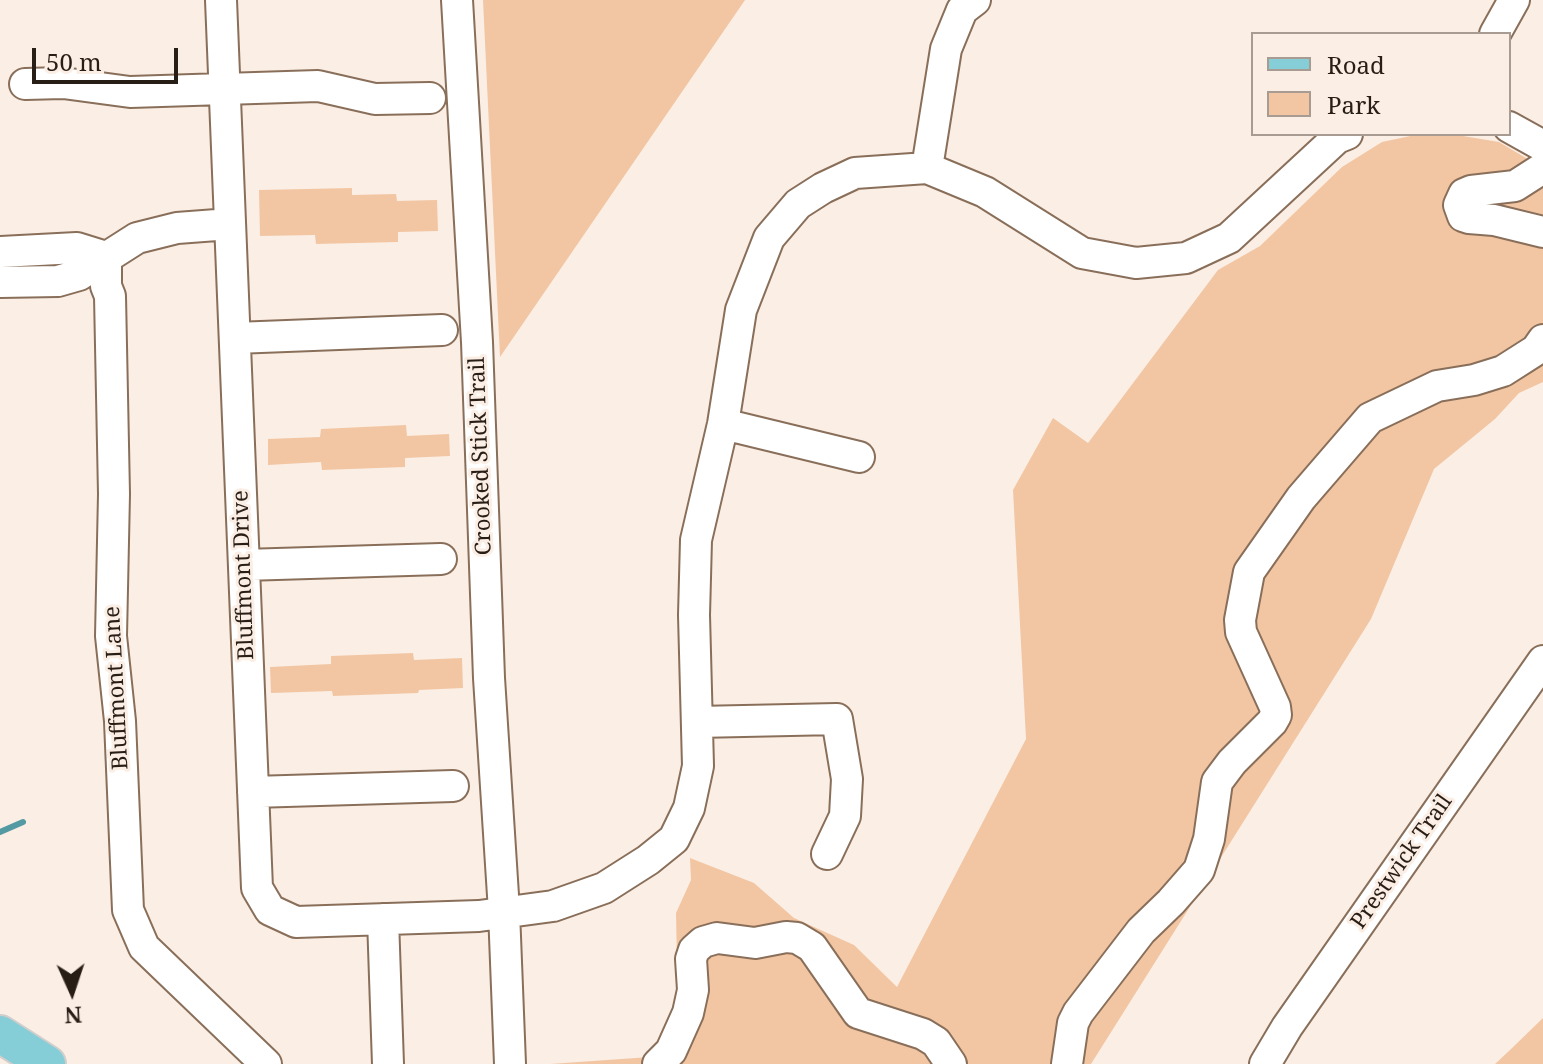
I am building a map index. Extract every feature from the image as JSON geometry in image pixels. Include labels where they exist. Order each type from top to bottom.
[{"type":"main road","points":[[0,1034],[47,1064]]},
{"type":"street","name":"Bluffmont Drive","points":[[221,0],[257,888],[270,910],[296,922],[479,916],[504,911]]},
{"type":"street","name":"Crooked Stick Trail","points":[[457,0],[477,342],[489,678],[510,1064]]},
{"type":"street","points":[[927,168],[946,49],[962,10],[975,0]]},
{"type":"street","points":[[1496,32],[1514,0]]},
{"type":"street","points":[[25,84],[63,83],[130,92],[318,86],[375,99],[430,98]]},
{"type":"street","points":[[1511,128],[1543,146]]},
{"type":"street","points":[[504,911],[553,906],[604,888],[674,839],[689,808],[698,766],[696,540],[723,424],[741,310],[769,238],[798,204],[855,173],[927,168],[985,192],[1082,253],[1136,263],[1186,258],[1229,238],[1342,136]]},
{"type":"street","points":[[1543,168],[1515,186],[1464,194],[1459,205],[1463,216],[1469,218],[1494,220],[1543,232]]},
{"type":"street","points":[[0,282],[58,281],[79,275],[137,238],[177,228],[230,224]]},
{"type":"street","points":[[0,252],[77,248],[106,257]]},
{"type":"street","name":"Bluffmont Lane","points":[[106,257],[106,286],[110,296],[114,494],[111,636],[120,721],[128,910],[144,947],[266,1064]]},
{"type":"street","points":[[235,338],[442,330]]},
{"type":"street","points":[[1067,1064],[1073,1023],[1078,1013],[1141,931],[1199,870],[1209,839],[1217,782],[1223,771],[1276,715],[1241,632],[1240,620],[1249,572],[1301,498],[1370,418],[1437,386],[1503,371],[1536,350],[1543,340]]},
{"type":"street","points":[[723,424],[859,457]]},
{"type":"street","points":[[244,565],[441,559]]},
{"type":"street","name":"Prestwick Trail","points":[[1265,1064],[1296,1014],[1543,661]]},
{"type":"street","points":[[697,722],[837,719],[847,779],[845,816],[827,854]]},
{"type":"street","points":[[253,792],[453,786]]},
{"type":"street","points":[[383,919],[388,1064]]},
{"type":"street","points":[[658,1064],[671,1051],[688,1013],[693,990],[691,959],[694,950],[703,942],[717,938],[755,943],[786,937],[797,938],[812,947],[858,1013],[923,1034],[936,1042],[951,1064]]},
{"type":"green space","points":[[483,0],[745,0],[500,357]]},
{"type":"green space","points":[[1410,136],[1463,136],[1499,142],[1543,168],[1543,382],[1519,393],[1495,419],[1434,469],[1371,619],[1091,1064],[550,1064],[650,1057],[678,1013],[676,913],[691,880],[690,858],[754,883],[794,918],[854,945],[897,987],[1026,739],[1013,490],[1053,418],[1088,443],[1218,270],[1260,246],[1342,167],[1382,142]]},
{"type":"green space","points":[[352,188],[352,195],[396,194],[397,201],[437,200],[438,231],[398,232],[398,242],[316,244],[315,235],[260,236],[259,190]]},
{"type":"green space","points":[[406,425],[407,436],[449,434],[450,456],[405,458],[405,467],[322,470],[321,462],[268,465],[268,439],[320,437],[321,429]]},
{"type":"green space","points":[[413,653],[414,660],[462,658],[463,688],[333,696],[332,691],[271,693],[270,667],[331,664],[331,656]]},
{"type":"green space","points":[[1543,1018],[1543,1064],[1495,1064],[1510,1050]]},
{"type":"waterway","points":[[0,832],[23,822]]}]
